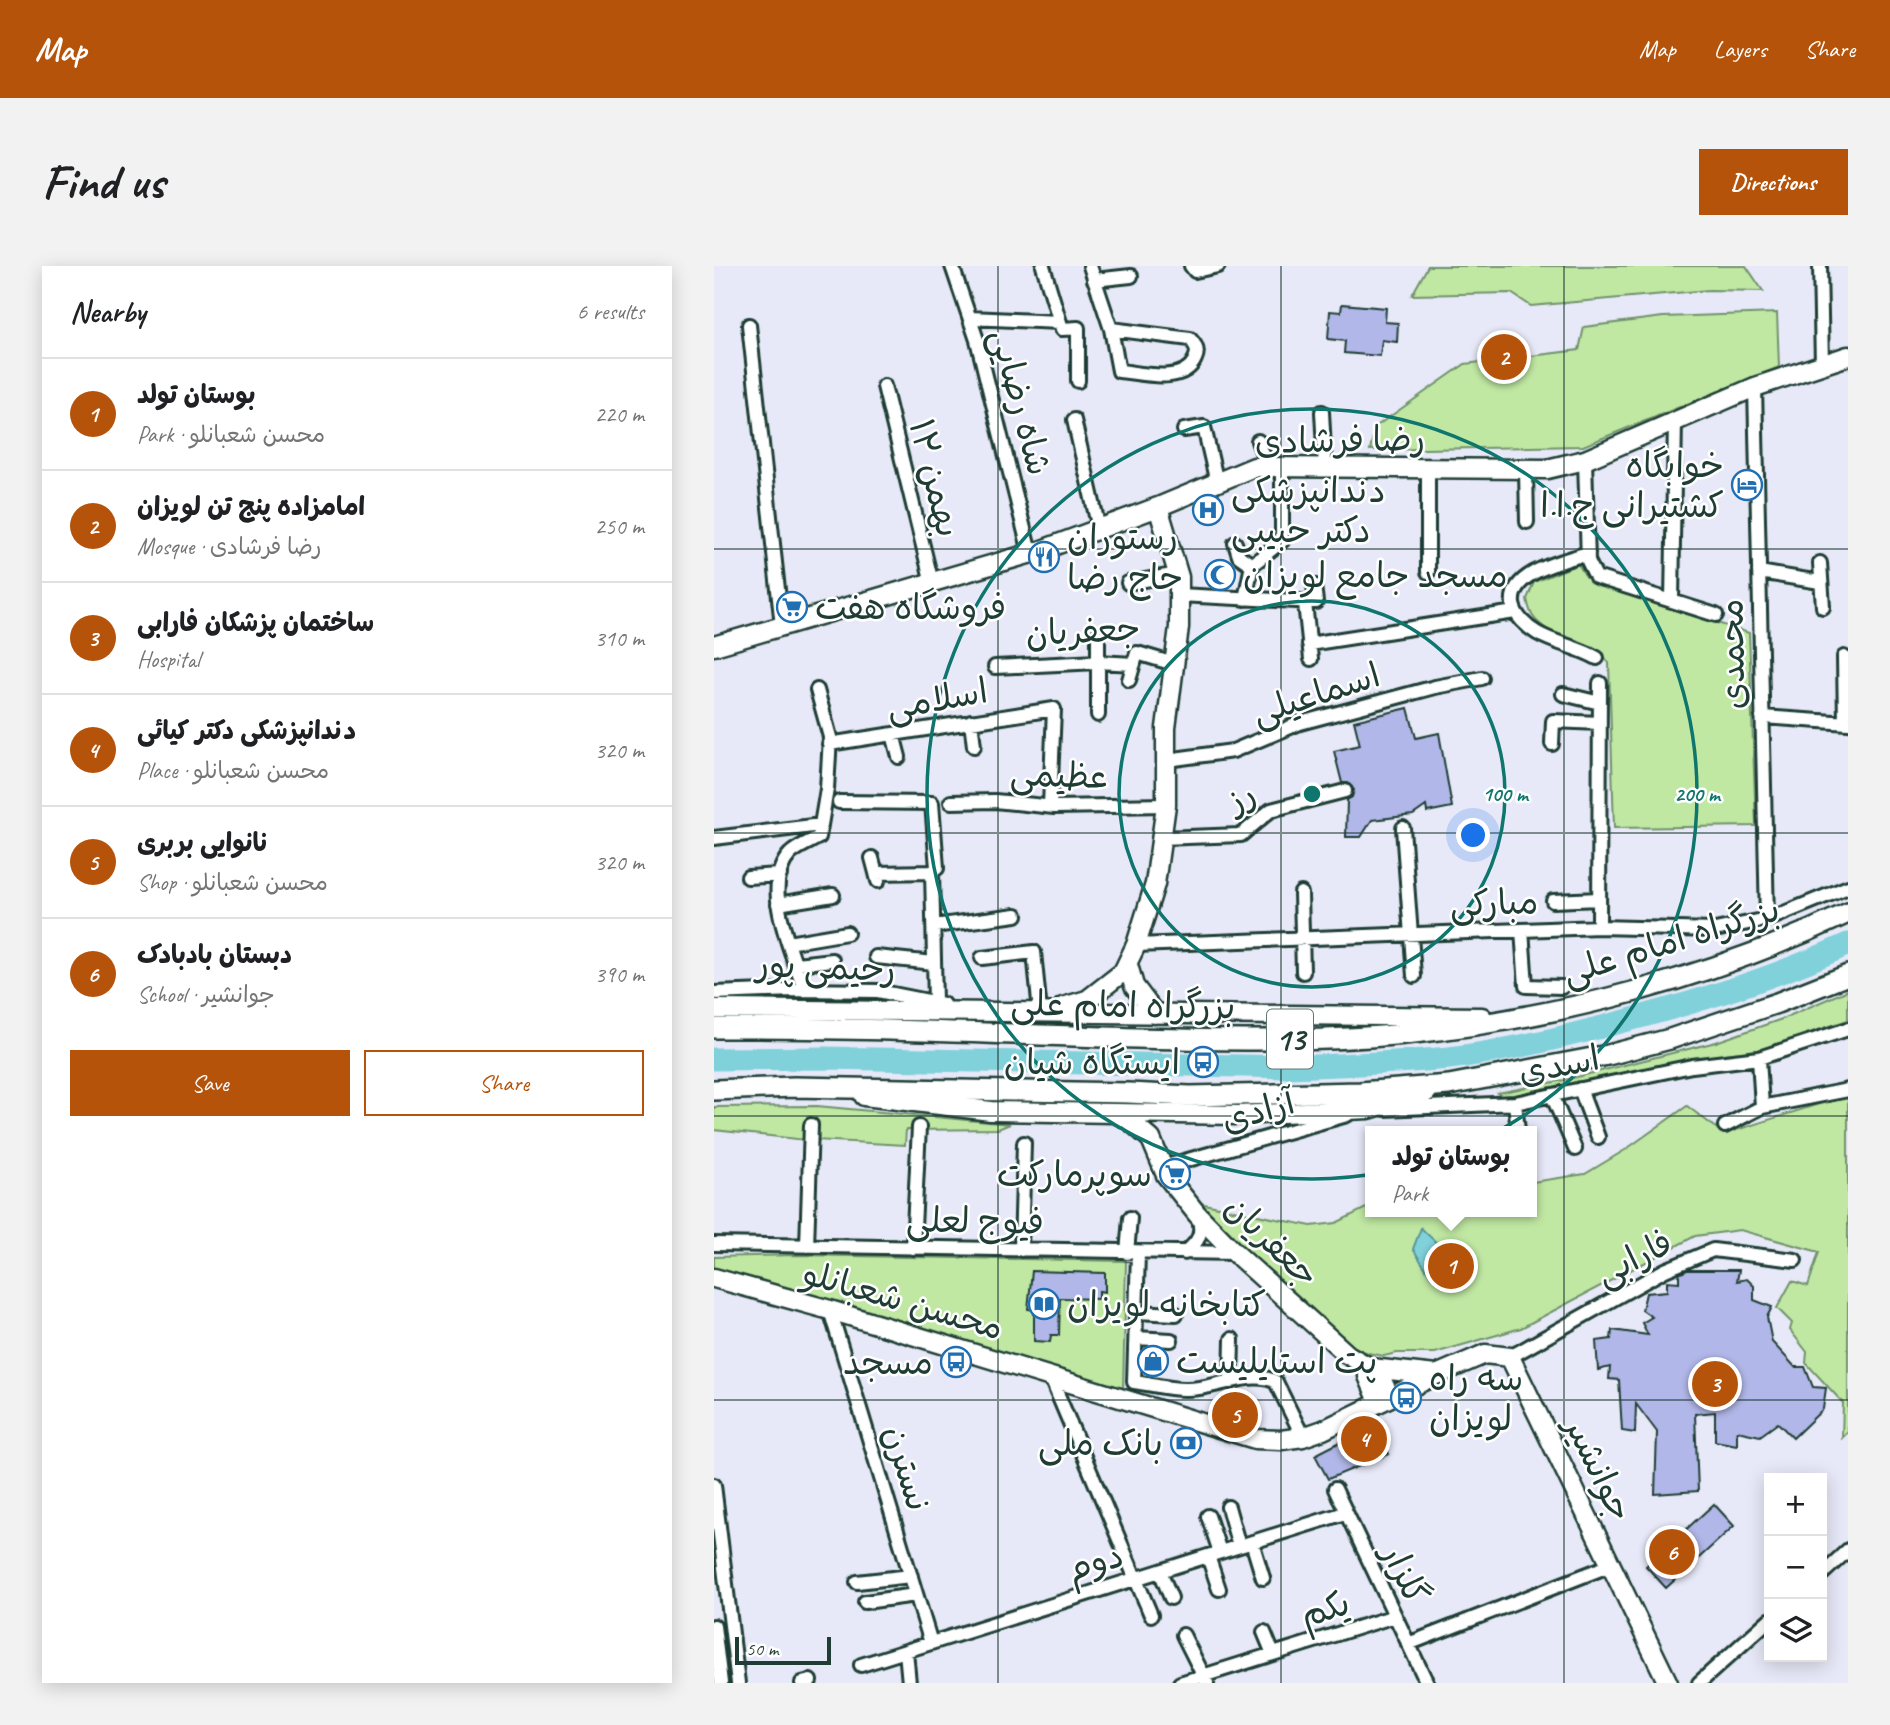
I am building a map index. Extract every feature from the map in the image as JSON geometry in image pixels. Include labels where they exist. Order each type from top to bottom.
[{"type":"highway","name":"بزرگراه امام علی","points":[[714,1028],[1290,1040],[1414,1033],[1521,1017],[1573,1006],[1703,970],[1848,913]]},
{"type":"highway","name":"13","points":[[714,1090],[794,1087],[1190,1096],[1360,1093],[1449,1085],[1608,1055],[1671,1039],[1848,975]]},
{"type":"main road","name":"رضا فرشادی","points":[[714,646],[1030,553],[1158,507],[1254,467],[1547,469],[1586,460],[1755,387],[1848,356]]},
{"type":"main road","name":"جعفریان","points":[[1040,1012],[1087,1000],[1107,987],[1128,965],[1154,884],[1166,805],[1166,728],[1179,627],[1178,574],[1158,507]]},
{"type":"main road","points":[[1128,965],[1134,986],[1155,1014]]},
{"type":"main road","points":[[714,1009],[1348,1018],[1521,1017]]},
{"type":"main road","points":[[794,1087],[992,1111],[1188,1115],[1369,1109],[1449,1085]]},
{"type":"main road","name":"جعفریان","points":[[1114,1112],[1128,1119],[1151,1139],[1166,1175],[1197,1214],[1235,1253],[1348,1355],[1371,1368]]},
{"type":"main road","points":[[1151,1139],[1165,1124],[1188,1115]]},
{"type":"main road","name":"محسن شعبانلو","points":[[714,1278],[830,1310],[1255,1440],[1303,1437],[1324,1430],[1485,1354],[1510,1357]]},
{"type":"main road","name":"جوانشیر","points":[[1510,1357],[1668,1683]]},
{"type":"main road","points":[[1371,1368],[1436,1375]]},
{"type":"main road","points":[[1371,1368],[1378,1372],[1388,1393],[1384,1400]]},
{"type":"street","name":"شاه رضایی","points":[[952,266],[970,318],[1030,553]]},
{"type":"street","points":[[1043,266],[1062,329],[1078,328],[1078,381]]},
{"type":"street","points":[[1090,266],[1111,328],[1119,371],[1177,375],[1192,365],[1197,355],[1190,339],[1111,328]]},
{"type":"street","points":[[1193,268],[1218,266]]},
{"type":"street","points":[[1820,266],[1822,364]]},
{"type":"street","points":[[1094,280],[1131,276]]},
{"type":"street","points":[[970,318],[1060,322]]},
{"type":"street","points":[[748,325],[782,626]]},
{"type":"street","name":"۱۲ بهمن","points":[[884,386],[932,583]]},
{"type":"street","name":"محمدی","points":[[1755,387],[1767,919]]},
{"type":"street","points":[[1322,412],[1325,467]]},
{"type":"street","points":[[1074,420],[1099,529]]},
{"type":"street","points":[[1672,601],[1675,420]]},
{"type":"street","points":[[1184,430],[1204,427],[1217,483]]},
{"type":"street","points":[[1245,599],[1252,565],[1282,541],[1275,467],[1258,441]]},
{"type":"street","points":[[1586,460],[1588,561],[1596,577],[1716,615]]},
{"type":"street","points":[[1428,468],[1428,572]]},
{"type":"street","points":[[1526,469],[1527,522]]},
{"type":"street","points":[[1235,543],[1239,556],[1252,565]]},
{"type":"street","points":[[1588,553],[1529,574],[1518,584],[1513,600],[1515,612],[1534,631],[1597,658]]},
{"type":"street","points":[[1819,563],[1823,607]]},
{"type":"street","points":[[1759,572],[1820,582]]},
{"type":"street","points":[[1128,583],[1178,574]]},
{"type":"street","points":[[1179,595],[1305,603],[1316,602],[1314,585]]},
{"type":"street","points":[[1305,603],[1311,659]]},
{"type":"street","points":[[1309,644],[1515,612]]},
{"type":"street","points":[[1098,635],[1098,715]]},
{"type":"street","name":"جعفریان","points":[[995,667],[1098,662],[1134,664],[1137,653],[1174,664]]},
{"type":"street","points":[[1762,717],[1846,723],[1844,657]]},
{"type":"street","points":[[1129,680],[1134,664]]},
{"type":"street","name":"اسماعیلی","points":[[1167,760],[1233,751],[1300,723],[1435,687],[1482,678]]},
{"type":"street","points":[[1599,927],[1600,683]]},
{"type":"street","points":[[804,990],[797,964],[783,934],[778,904],[780,875],[790,854],[819,837],[827,789],[829,744],[817,690]]},
{"type":"street","points":[[1563,694],[1600,703]]},
{"type":"street","name":"اسلامی","points":[[829,744],[1054,709],[1050,806]]},
{"type":"street","points":[[971,721],[974,746]]},
{"type":"street","points":[[1552,744],[1553,721],[1600,723]]},
{"type":"street","points":[[893,734],[899,757]]},
{"type":"street","name":"رز","points":[[1161,838],[1241,835],[1271,810],[1345,791]]},
{"type":"street","name":"عظیمی","points":[[951,802],[995,801],[1050,806],[1166,805]]},
{"type":"street","points":[[839,802],[932,803],[937,868],[932,872],[877,877],[872,858]]},
{"type":"street","points":[[714,838],[821,824]]},
{"type":"street","points":[[1403,828],[1414,976]]},
{"type":"street","points":[[932,872],[934,1002]]},
{"type":"street","points":[[748,877],[780,875]]},
{"type":"street","name":"مبارکی","points":[[1136,945],[1599,927],[1715,930],[1767,919],[1848,887]]},
{"type":"street","points":[[1301,893],[1303,972]]},
{"type":"street","points":[[778,904],[833,895]]},
{"type":"street","points":[[1553,901],[1599,899]]},
{"type":"street","points":[[934,926],[1016,915]]},
{"type":"street","points":[[1522,930],[1526,986],[1562,987]]},
{"type":"street","points":[[788,943],[847,933]]},
{"type":"street","points":[[982,958],[1034,951],[1040,1012]]},
{"type":"street","points":[[876,957],[934,963]]},
{"type":"street","points":[[797,964],[832,960]]},
{"type":"street","name":"رحیمی پور","points":[[714,993],[878,991],[977,1011]]},
{"type":"street","name":"اسدی","points":[[1369,1109],[1515,1103],[1692,1066],[1759,1058],[1848,1029]]},
{"type":"street","points":[[1759,1058],[1762,1107]]},
{"type":"street","points":[[1580,1089],[1598,1137]]},
{"type":"street","points":[[1725,1126],[1762,1107],[1848,1090]]},
{"type":"street","points":[[1552,1095],[1575,1149]]},
{"type":"street","points":[[1515,1103],[1517,1126]]},
{"type":"street","name":"آزادی","points":[[1163,1167],[1369,1109]]},
{"type":"street","points":[[807,1246],[811,1125]]},
{"type":"street","points":[[913,1248],[919,1127]]},
{"type":"street","points":[[1021,1250],[1024,1143]]},
{"type":"street","points":[[1185,1253],[1196,1244],[1200,1236],[1201,1227],[1197,1214]]},
{"type":"street","points":[[1130,1218],[1136,1312],[1134,1382],[1186,1390],[1256,1377],[1269,1378],[1276,1382],[1303,1437]]},
{"type":"street","name":"فیوج لعلی","points":[[714,1244],[1235,1253]]},
{"type":"street","name":"فارابی","points":[[1510,1357],[1665,1270],[1713,1250],[1794,1260]]},
{"type":"street","name":"نسترن","points":[[830,1310],[931,1643]]},
{"type":"street","points":[[1136,1312],[1176,1314]]},
{"type":"street","points":[[1136,1338],[1171,1339]]},
{"type":"street","points":[[1231,1382],[1232,1339]]},
{"type":"street","points":[[1050,1376],[1151,1615]]},
{"type":"street","points":[[714,1485],[738,1683]]},
{"type":"street","name":"گلزار","points":[[1335,1489],[1427,1683]]},
{"type":"street","points":[[1228,1507],[1239,1546]]},
{"type":"street","name":"دوم","points":[[861,1665],[1345,1513]]},
{"type":"street","points":[[1208,1516],[1219,1589]]},
{"type":"street","points":[[1252,1542],[1263,1578]]},
{"type":"street","points":[[1827,1569],[1848,1550]]},
{"type":"street","points":[[1408,1644],[1611,1565]]},
{"type":"street","points":[[1160,1571],[1171,1598]]},
{"type":"street","points":[[857,1582],[911,1576]]},
{"type":"street","points":[[865,1602],[916,1595]]},
{"type":"street","name":"یکم","points":[[1180,1683],[1205,1679],[1273,1654],[1395,1616]]},
{"type":"street","points":[[1699,1683],[1764,1624]]},
{"type":"street","points":[[714,1626],[721,1683]]},
{"type":"street","name":"یکم","points":[[1264,1632],[1273,1654]]},
{"type":"street","points":[[1183,1635],[1205,1679]]},
{"type":"street","points":[[906,1651],[909,1683]]},
{"type":"green space","points":[[1428,266],[1746,266],[1763,291],[1709,290],[1531,306],[1511,293],[1412,295]]},
{"type":"green space","points":[[1777,313],[1779,367],[1583,446],[1370,450],[1375,427],[1465,364],[1579,350],[1584,327],[1663,317]]},
{"type":"green space","points":[[1578,564],[1594,584],[1749,633],[1756,826],[1614,828],[1609,663],[1591,649],[1548,630],[1539,623],[1532,615],[1527,599],[1534,582]]},
{"type":"green space","points":[[1848,990],[1848,1020],[1759,1050],[1725,1054],[1502,1098],[1498,1093],[1565,1080],[1716,1042],[1782,1019]]},
{"type":"green space","points":[[1848,1097],[1848,1432],[1842,1438],[1843,1403],[1806,1363],[1807,1352],[1790,1330],[1792,1323],[1777,1308],[1792,1281],[1808,1286],[1819,1252],[1740,1230],[1695,1236],[1521,1328],[1435,1353],[1397,1353],[1384,1356],[1353,1347],[1199,1203],[1311,1226],[1336,1223],[1365,1208],[1365,1217],[1537,1217],[1537,1181],[1585,1174],[1625,1150],[1687,1106],[1724,1134]]},
{"type":"green space","points":[[817,1106],[1010,1124],[998,1129],[906,1130],[905,1145],[797,1139],[714,1130],[714,1107]]},
{"type":"green space","points":[[797,1255],[1126,1261],[1123,1390],[714,1268],[714,1257]]},
{"type":"water","points":[[1421,1228],[1442,1248],[1461,1253],[1460,1270],[1442,1281],[1431,1277],[1413,1249]]},
{"type":"building","points":[[1342,304],[1386,308],[1385,322],[1398,323],[1397,342],[1382,340],[1380,356],[1344,353],[1345,341],[1328,339],[1330,311],[1341,312]]},
{"type":"building","points":[[1408,708],[1416,738],[1439,733],[1452,807],[1427,812],[1426,806],[1413,815],[1372,820],[1361,837],[1346,837],[1347,800],[1352,797],[1354,790],[1348,783],[1342,783],[1334,751],[1360,745],[1354,721]]},
{"type":"building","points":[[1687,1270],[1739,1270],[1737,1281],[1747,1279],[1754,1286],[1754,1300],[1772,1307],[1767,1317],[1772,1342],[1795,1367],[1805,1367],[1813,1387],[1826,1388],[1823,1409],[1793,1438],[1778,1423],[1760,1436],[1737,1431],[1737,1445],[1715,1441],[1715,1412],[1695,1414],[1698,1491],[1655,1494],[1657,1432],[1636,1404],[1635,1433],[1622,1431],[1619,1380],[1609,1379],[1610,1367],[1598,1370],[1596,1341],[1611,1339],[1612,1330],[1648,1335],[1642,1323],[1652,1317],[1642,1310],[1646,1293],[1667,1291],[1667,1281],[1679,1282],[1679,1274]]},
{"type":"building","name":"کتابخانه لویزان","points":[[1032,1271],[1105,1273],[1105,1292],[1099,1291],[1099,1299],[1060,1298],[1059,1335],[1051,1335],[1050,1342],[1034,1341],[1034,1310],[1028,1309]]},
{"type":"building","points":[[1375,1424],[1389,1454],[1328,1479],[1315,1455]]},
{"type":"building","points":[[1714,1504],[1734,1526],[1666,1588],[1646,1566]]},
{"type":"waterway","points":[[714,1059],[825,1058],[1289,1067],[1449,1058],[1535,1043],[1679,1006],[1764,978],[1848,944]]},
{"type":"place","name":"امامزاده پنج تن لویزان","points":[[1504,357]]},
{"type":"place","name":"خوابگاه کشتیرانی ج.ا.ا","points":[[1747,485]]},
{"type":"place","name":"دندانپزشکی دکتر حبیبی","points":[[1208,510]]},
{"type":"place","name":"رستوران حاج رضا","points":[[1044,557]]},
{"type":"place","name":"مسجد جامع لویزان","points":[[1220,575]]},
{"type":"place","name":"فروشگاه هفت","points":[[792,607]]},
{"type":"place","name":"ایستگاه شیان","points":[[1203,1062]]},
{"type":"place","name":"سوپرمارکت","points":[[1175,1174]]},
{"type":"place","name":"بوستان تولد","points":[[1451,1266]]},
{"type":"place","name":"کتابخانه لویزان","points":[[1044,1304]]},
{"type":"place","name":"پت استایلیست","points":[[1153,1361]]},
{"type":"place","name":"مسجد","points":[[956,1362]]},
{"type":"place","name":"ساختمان پزشکان فارابی","points":[[1715,1384]]},
{"type":"place","name":"سه راه لویزان","points":[[1406,1398]]},
{"type":"place","name":"نانوایی بربری","points":[[1235,1415]]},
{"type":"place","name":"دندانپزشکی دکتر کیائی","points":[[1364,1439]]},
{"type":"place","name":"بانک ملی","points":[[1186,1443]]},
{"type":"place","name":"دبستان بادبادک","points":[[1672,1552]]}]
